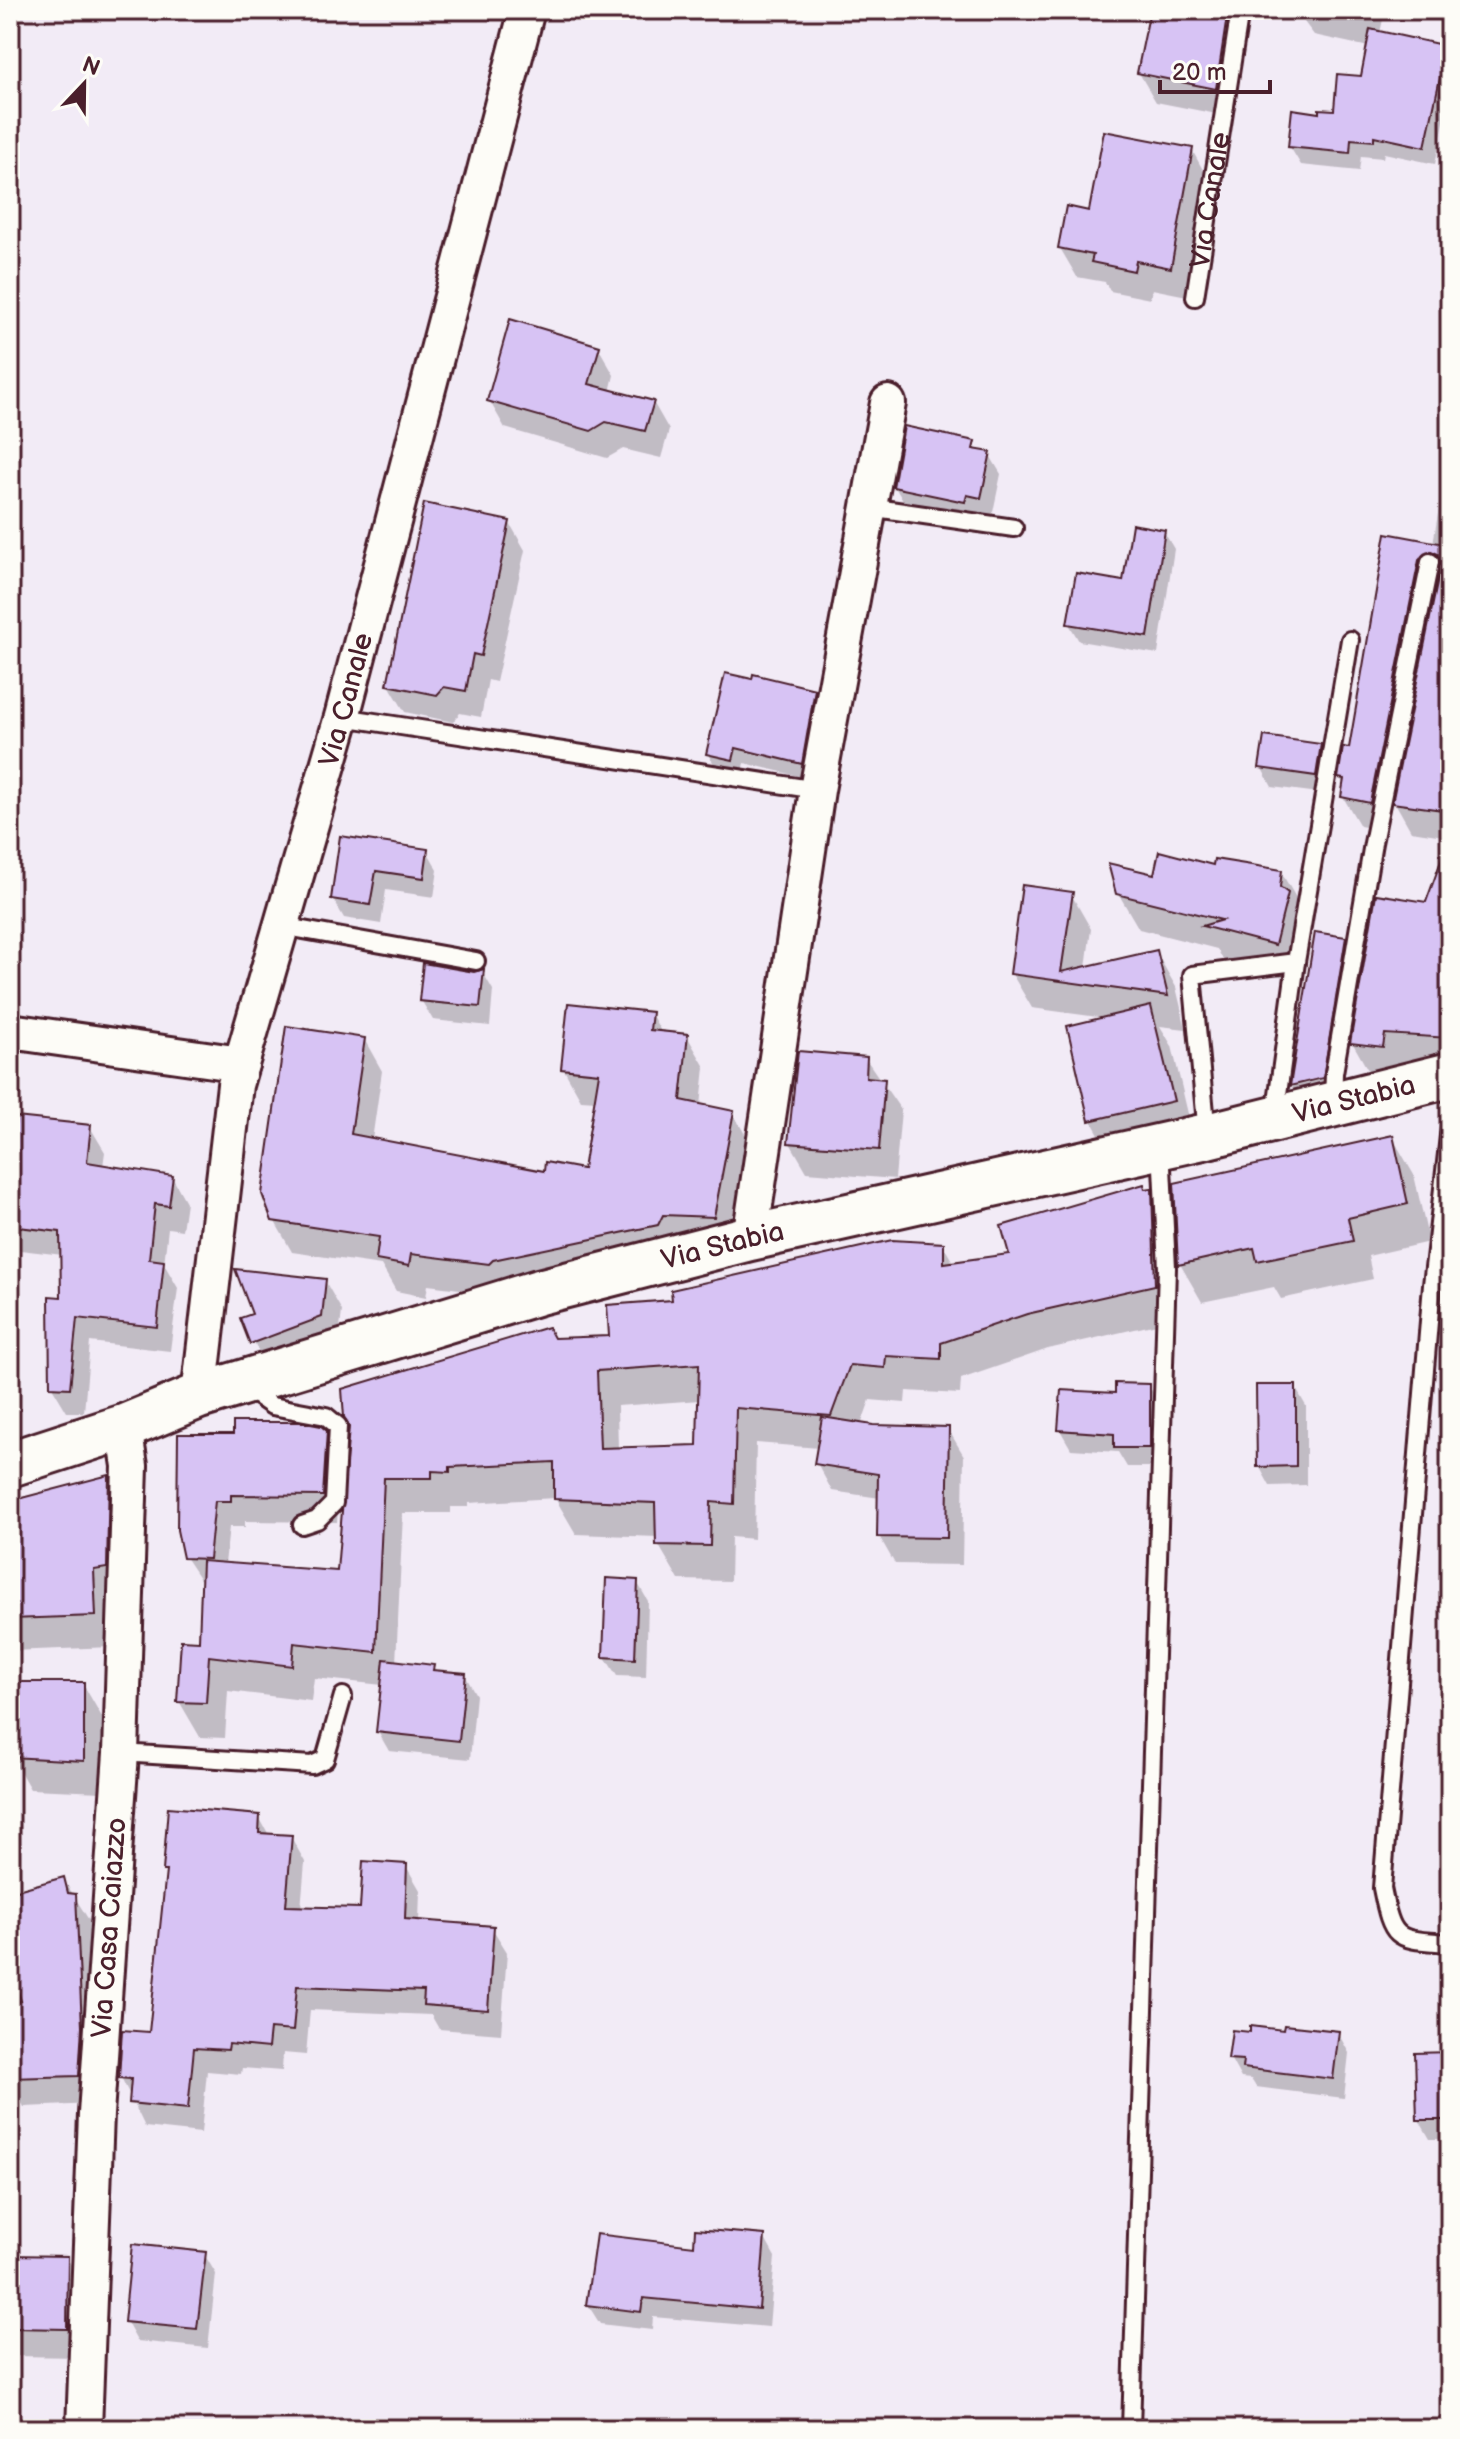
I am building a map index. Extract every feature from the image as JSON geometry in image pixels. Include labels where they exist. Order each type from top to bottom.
[{"type":"main road","name":"Via Stabia","points":[[10,1464],[124,1427],[199,1396],[539,1292],[750,1238],[1207,1136],[1450,1075]]},
{"type":"street","name":"Via Canale","points":[[199,1396],[227,1148],[241,1064],[342,717],[527,10]]},
{"type":"street","points":[[750,1238],[817,790],[888,403]]},
{"type":"street","points":[[10,1031],[241,1064]]},
{"type":"street","name":"Via Casa Caiazzo","points":[[84,2429],[96,2114],[121,1753],[130,1466],[124,1427]]},
{"type":"lane","name":"Via Canale","points":[[1195,297],[1240,10]]},
{"type":"lane","points":[[869,507],[1014,528]]},
{"type":"lane","points":[[1333,1104],[1334,1073],[1373,843],[1430,562]]},
{"type":"lane","points":[[1275,1118],[1296,962],[1350,640]]},
{"type":"lane","points":[[342,717],[817,790]]},
{"type":"lane","points":[[281,926],[476,961]]},
{"type":"lane","points":[[1207,1136],[1192,975],[1296,962]]},
{"type":"lane","points":[[1450,1127],[1432,1285],[1382,1888],[1389,1925],[1405,1940],[1450,1943]]},
{"type":"lane","points":[[1131,2429],[1167,1268],[1161,1146]]},
{"type":"lane","points":[[242,1384],[272,1406],[326,1416],[338,1426],[334,1503],[317,1520],[302,1525]]},
{"type":"lane","points":[[121,1753],[312,1765],[325,1759],[343,1696]]},
{"type":"building","points":[[1150,10],[1228,10],[1216,89],[1137,73]]},
{"type":"building","points":[[1370,29],[1447,46],[1425,147],[1374,136],[1374,141],[1351,139],[1350,153],[1288,147],[1292,109],[1319,113],[1319,109],[1334,110],[1337,74],[1361,76]]},
{"type":"building","points":[[1104,131],[1193,148],[1171,268],[1136,261],[1134,271],[1091,262],[1093,255],[1058,248],[1066,206],[1089,211]]},
{"type":"building","points":[[510,319],[600,346],[589,384],[654,401],[645,431],[606,422],[591,431],[487,401]]},
{"type":"building","points":[[904,426],[975,441],[973,449],[991,452],[981,498],[967,495],[965,502],[893,487]]},
{"type":"building","points":[[424,503],[510,521],[481,656],[473,654],[466,691],[444,687],[437,695],[387,685]]},
{"type":"building","points":[[1132,524],[1165,530],[1148,637],[1067,624],[1076,573],[1123,581]]},
{"type":"building","points":[[1386,533],[1450,545],[1450,811],[1392,803],[1441,564],[1438,554],[1431,551],[1419,560],[1370,803],[1341,797],[1344,779],[1338,778],[1343,747],[1349,748]]},
{"type":"building","points":[[725,673],[752,679],[753,674],[815,689],[802,764],[736,748],[733,760],[706,754]]},
{"type":"building","points":[[1264,736],[1321,744],[1316,776],[1259,768]]},
{"type":"building","points":[[340,836],[428,849],[424,878],[376,871],[370,905],[331,899]]},
{"type":"building","points":[[1446,847],[1450,847],[1450,1038],[1385,1034],[1383,1047],[1350,1043],[1376,894],[1426,902]]},
{"type":"building","points":[[1159,851],[1213,865],[1214,859],[1282,870],[1280,887],[1288,893],[1275,945],[1202,926],[1222,920],[1116,894],[1108,863],[1154,874]]},
{"type":"building","points":[[1022,885],[1073,892],[1061,972],[1157,950],[1168,996],[1010,974]]},
{"type":"building","points":[[1315,932],[1346,937],[1323,1078],[1290,1086]]},
{"type":"building","points":[[423,963],[474,972],[484,969],[480,1007],[419,1001]]},
{"type":"building","points":[[568,1003],[652,1012],[650,1030],[688,1034],[681,1100],[734,1111],[714,1217],[663,1215],[658,1225],[493,1260],[489,1264],[411,1254],[409,1266],[376,1260],[379,1237],[272,1221],[262,1194],[286,1026],[365,1038],[351,1134],[544,1171],[545,1162],[583,1169],[599,1073],[561,1069]]},
{"type":"building","points":[[1151,1006],[1174,1101],[1089,1121],[1067,1026]]},
{"type":"building","points":[[798,1051],[867,1057],[866,1077],[885,1079],[879,1150],[788,1143]]},
{"type":"building","points":[[16,1117],[91,1125],[87,1162],[173,1176],[169,1206],[155,1204],[149,1259],[164,1261],[157,1327],[77,1318],[70,1388],[50,1387],[49,1296],[61,1297],[60,1232],[10,1226],[10,1169]]},
{"type":"building","points":[[1393,1135],[1408,1204],[1348,1218],[1353,1241],[1257,1261],[1254,1248],[1178,1265],[1174,1183]]},
{"type":"building","points":[[1144,1184],[1145,1189],[1152,1188],[1155,1285],[1027,1314],[941,1343],[941,1359],[886,1356],[885,1368],[850,1365],[831,1416],[736,1408],[734,1504],[711,1502],[710,1546],[656,1545],[655,1503],[554,1499],[554,1462],[450,1467],[450,1472],[432,1471],[432,1478],[384,1478],[376,1652],[294,1643],[292,1666],[209,1656],[206,1703],[177,1702],[181,1640],[199,1641],[202,1561],[337,1571],[349,1427],[344,1417],[342,1389],[548,1327],[554,1338],[609,1336],[607,1305],[672,1300],[671,1290],[892,1240],[944,1243],[944,1263],[1009,1254],[1001,1226]],"holes":[[[699,1364],[697,1445],[600,1448],[597,1371]]]},
{"type":"building","points":[[235,1269],[326,1279],[322,1317],[250,1344],[240,1318],[252,1314]]},
{"type":"building","points":[[1115,1383],[1150,1384],[1150,1448],[1114,1448],[1114,1434],[1058,1430],[1061,1390],[1115,1393]]},
{"type":"building","points":[[1256,1385],[1296,1385],[1296,1466],[1257,1467]]},
{"type":"building","points":[[822,1417],[873,1425],[949,1427],[947,1538],[877,1537],[878,1474],[814,1464]]},
{"type":"building","points":[[233,1422],[300,1422],[321,1426],[327,1431],[323,1496],[231,1495],[231,1501],[215,1501],[209,1559],[183,1558],[177,1530],[178,1434],[233,1434]]},
{"type":"building","points":[[109,1475],[107,1568],[94,1570],[96,1616],[10,1619],[10,1501]]},
{"type":"building","points":[[606,1578],[638,1580],[635,1659],[603,1657]]},
{"type":"building","points":[[384,1659],[434,1665],[433,1670],[466,1673],[459,1741],[376,1732]]},
{"type":"building","points":[[10,1682],[84,1682],[84,1761],[10,1757]]},
{"type":"building","points":[[168,1807],[260,1815],[259,1833],[292,1835],[286,1906],[360,1908],[363,1861],[407,1864],[405,1919],[494,1926],[488,2010],[423,2005],[424,1991],[297,1986],[293,2031],[270,2029],[268,2048],[229,2044],[228,2050],[194,2048],[188,2109],[129,2103],[131,2079],[119,2078],[122,2030],[149,2032],[166,1871],[163,1871]]},
{"type":"building","points":[[64,1877],[68,1893],[76,1894],[82,2027],[79,2076],[10,2078],[10,2002],[21,2001],[10,1965],[10,1892]]},
{"type":"building","points":[[1284,2025],[1339,2031],[1333,2079],[1242,2068],[1243,2060],[1228,2059],[1232,2030],[1250,2032],[1250,2026],[1283,2030]]},
{"type":"building","points":[[1450,2052],[1450,2120],[1417,2120],[1415,2053]]},
{"type":"building","points":[[695,2229],[765,2235],[759,2309],[643,2298],[641,2312],[586,2305],[596,2234],[694,2246]]},
{"type":"building","points":[[132,2244],[206,2252],[197,2329],[124,2322]]},
{"type":"building","points":[[10,2255],[68,2256],[67,2329],[10,2328]]}]
